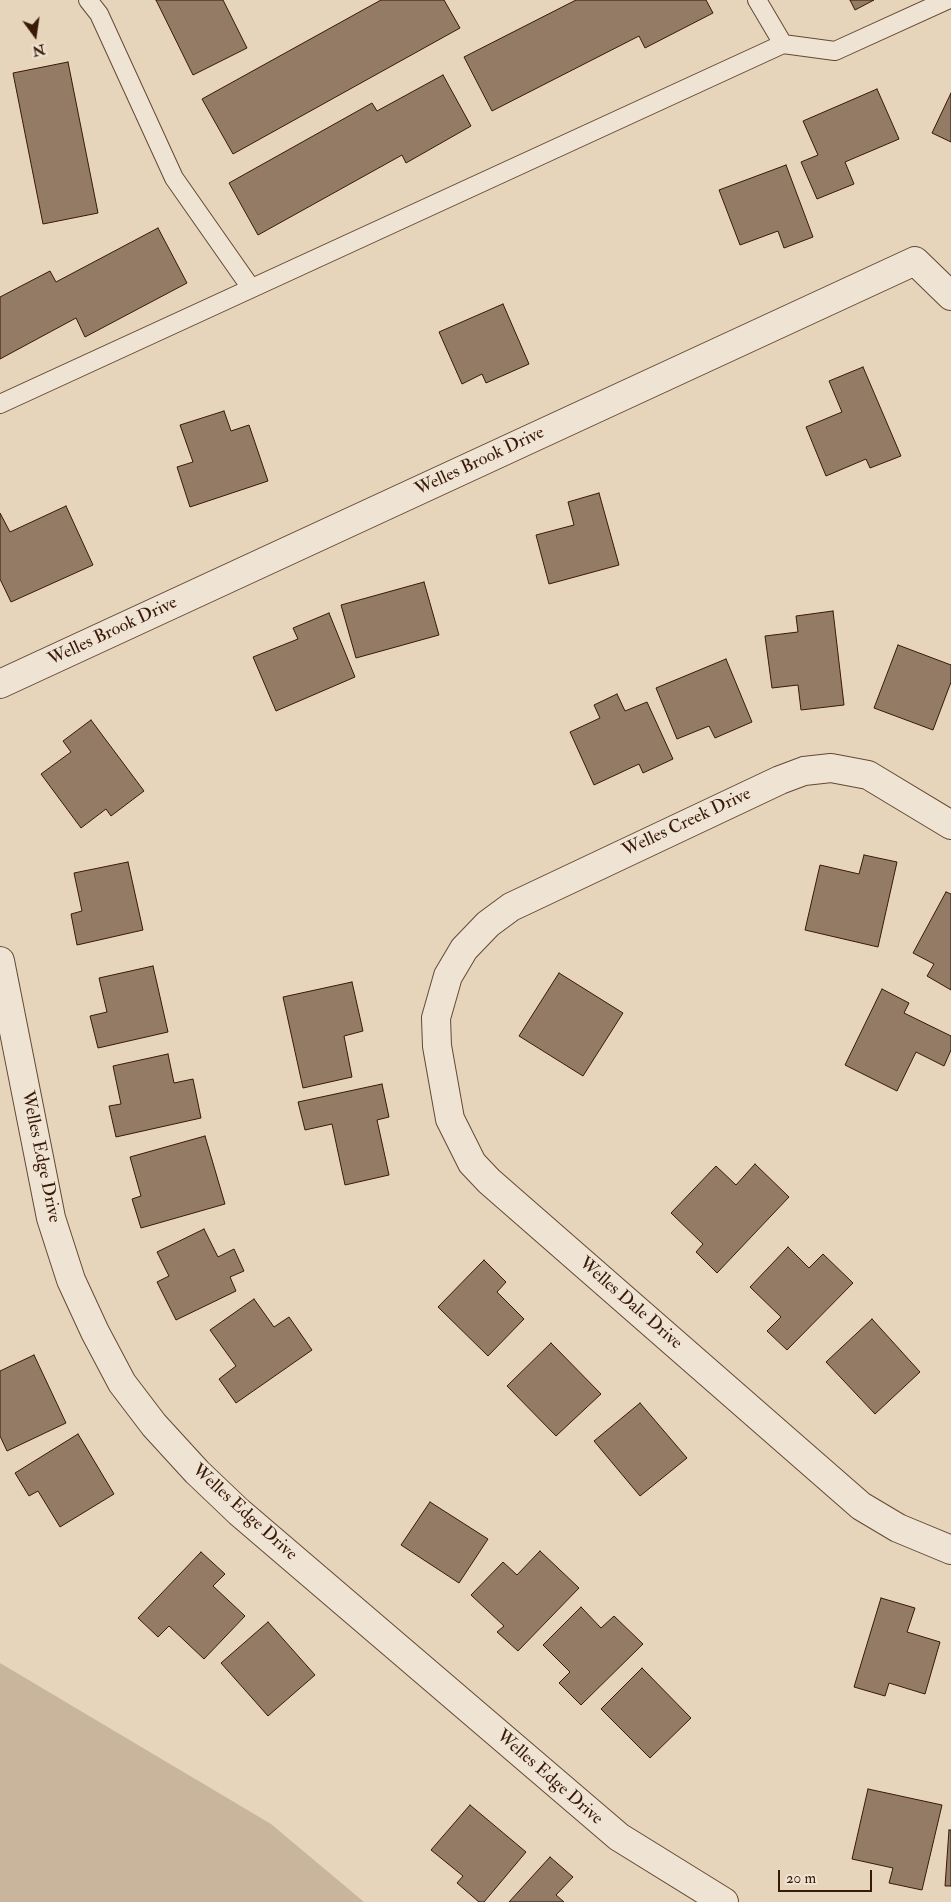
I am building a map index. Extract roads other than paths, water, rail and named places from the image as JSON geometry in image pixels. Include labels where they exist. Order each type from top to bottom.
[{"type":"street","name":"Welles Brook Drive","points":[[0,684],[915,261],[951,296]]},
{"type":"street","name":"Welles Creek Drive","points":[[448,976],[464,949],[488,924],[511,907],[780,780],[804,771],[831,768],[868,775],[951,825]]},
{"type":"street","name":"Welles Edge Drive","points":[[0,962],[51,1218],[71,1280],[95,1332],[122,1383],[143,1411],[197,1472],[239,1512],[611,1831],[694,1895],[724,1902]]},
{"type":"street","name":"Welles Dale Drive","points":[[448,976],[436,1018],[437,1046],[450,1119],[472,1163],[490,1181],[860,1506],[898,1528],[951,1550]]},
{"type":"lane","points":[[88,0],[99,14],[174,178],[252,288]]},
{"type":"lane","points":[[757,0],[783,44]]},
{"type":"lane","points":[[0,404],[783,44],[835,51],[947,0]]}]
